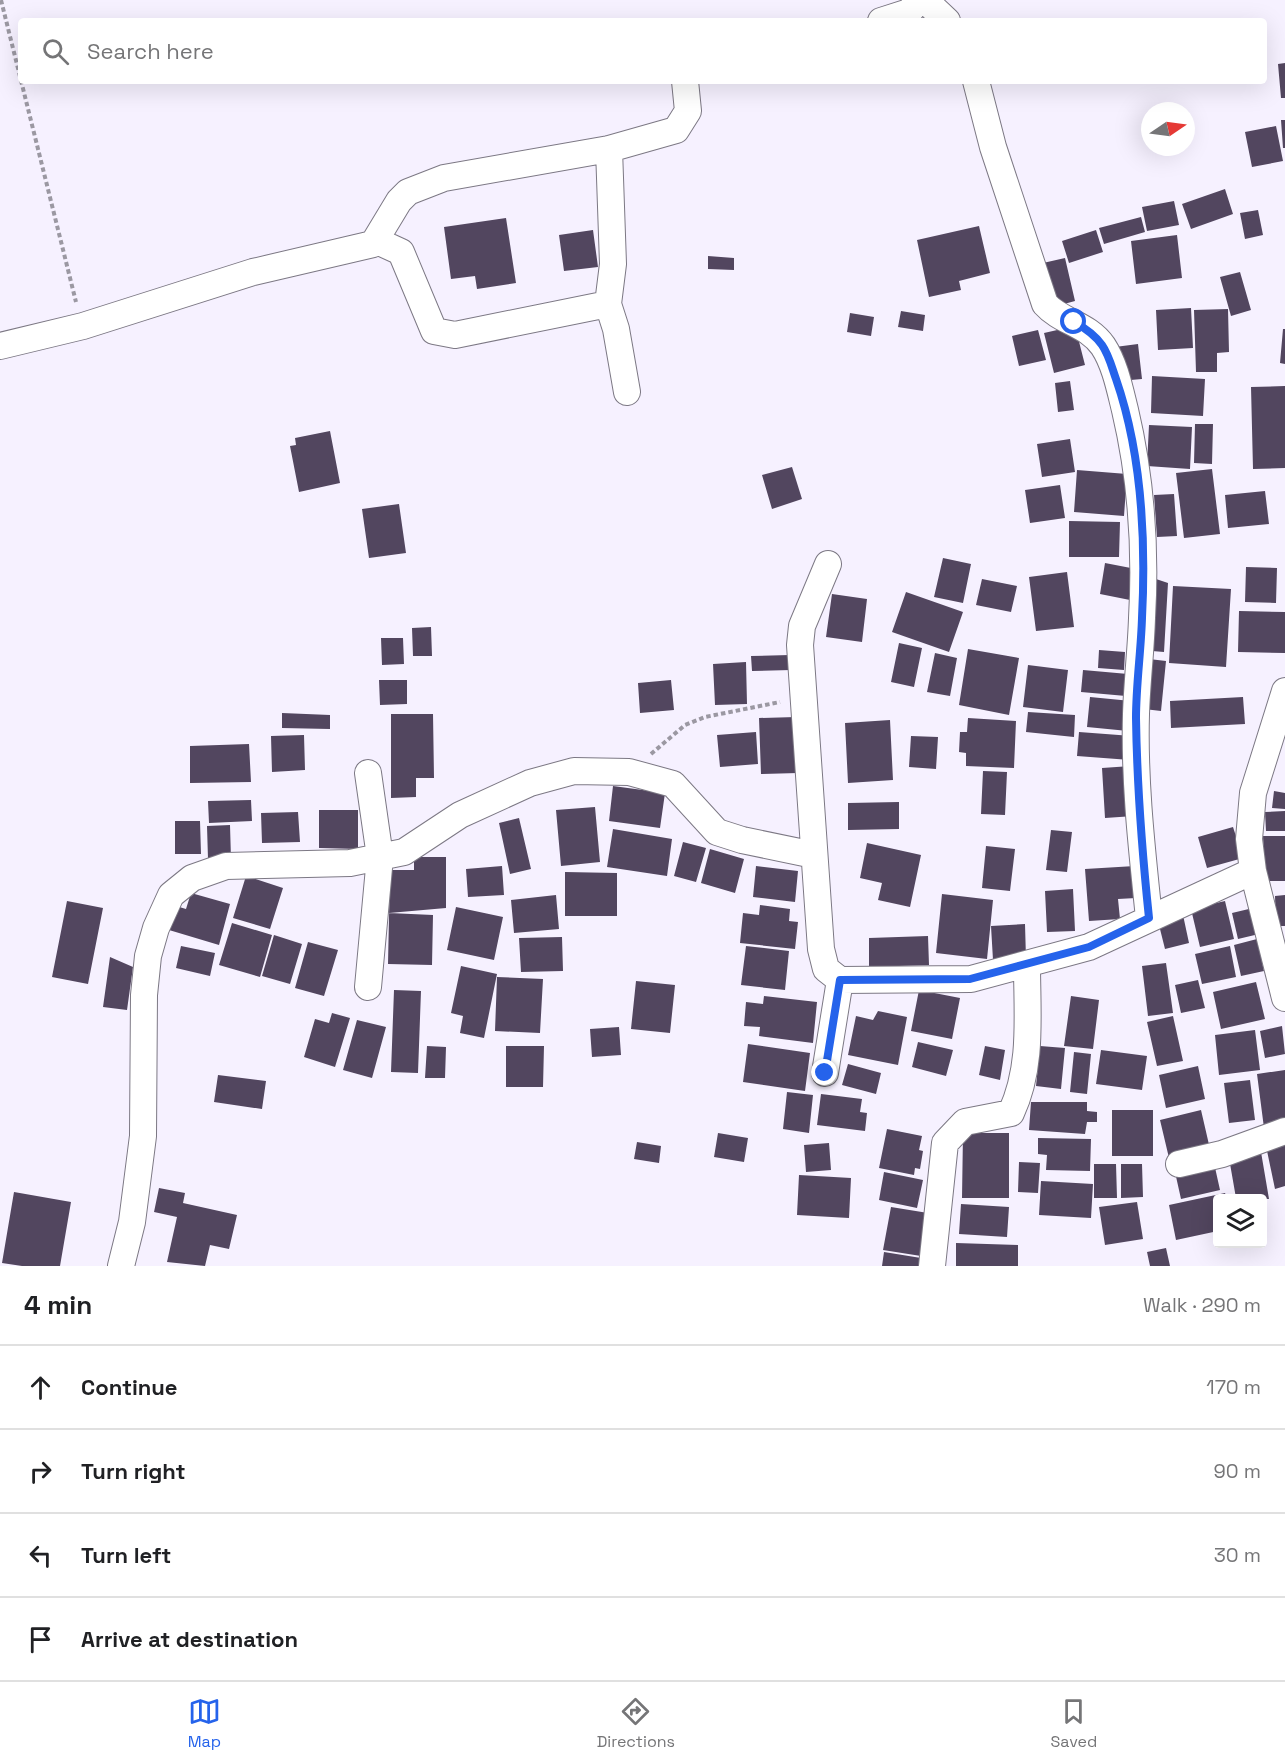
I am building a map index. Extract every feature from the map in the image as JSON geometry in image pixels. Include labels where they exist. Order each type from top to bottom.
[{"type":"street","points":[[890,18],[909,12],[919,0]]},
{"type":"street","points":[[925,0],[944,18]]},
{"type":"street","points":[[0,346],[83,326],[253,272],[348,251],[377,241],[399,201],[421,185],[444,178],[609,149],[676,130],[681,126],[688,111],[686,84]]},
{"type":"street","points":[[977,84],[993,147],[1045,303],[1052,311],[1086,328],[1102,346],[1122,395],[1130,431],[1143,535],[1142,616],[1136,726],[1138,818],[1149,918]]},
{"type":"street","points":[[609,149],[613,264],[608,304],[616,329],[627,392]]},
{"type":"street","points":[[377,241],[401,252],[434,331],[443,334],[455,335],[608,304]]},
{"type":"street","points":[[828,564],[802,626],[800,645],[821,948],[826,969],[840,980],[970,979],[1027,964],[1089,947],[1252,871]]},
{"type":"street","points":[[1285,691],[1270,731],[1253,793],[1249,839],[1252,871],[1285,998]]},
{"type":"street","points":[[121,1266],[132,1222],[143,1136],[144,995],[148,956],[156,928],[171,895],[192,878],[226,866],[350,863],[404,852],[460,815],[530,783],[574,771],[629,772],[673,784],[717,832],[742,840],[814,855]]},
{"type":"street","points":[[368,774],[380,857],[368,987]]},
{"type":"street","points":[[932,1266],[945,1143],[966,1122],[1011,1113],[1021,1092],[1027,1060],[1027,964]]},
{"type":"street","points":[[825,1073],[840,980]]},
{"type":"street","points":[[1179,1164],[1222,1154],[1285,1131]]},
{"type":"path","points":[[1,0],[18,68]]},
{"type":"path","points":[[22,84],[83,326]]},
{"type":"path","points":[[629,772],[685,725],[705,717],[804,698]]},
{"type":"building","points":[[1285,63],[1285,98],[1281,98],[1278,64]]},
{"type":"building","points":[[1281,120],[1285,120],[1285,148],[1283,148]]},
{"type":"building","points":[[1276,126],[1283,161],[1252,167],[1245,132]]},
{"type":"building","points":[[1225,189],[1233,214],[1191,229],[1182,204]]},
{"type":"building","points":[[1174,201],[1179,225],[1147,231],[1142,207]]},
{"type":"building","points":[[1258,210],[1263,235],[1245,239],[1240,213]]},
{"type":"building","points":[[1141,217],[1145,232],[1104,244],[1099,228]]},
{"type":"building","points":[[506,218],[516,283],[477,289],[475,276],[451,279],[444,227]]},
{"type":"building","points":[[979,226],[990,273],[959,281],[961,290],[929,297],[917,240]]},
{"type":"building","points":[[593,230],[598,267],[564,271],[559,235]]},
{"type":"building","points":[[1096,230],[1103,252],[1069,263],[1062,241]]},
{"type":"building","points":[[1177,235],[1182,278],[1136,284],[1131,241]]},
{"type":"building","points":[[708,256],[734,258],[734,270],[708,269]]},
{"type":"building","points":[[1065,258],[1075,301],[1053,307],[1043,263]]},
{"type":"building","points":[[1240,272],[1251,310],[1231,316],[1220,277]]},
{"type":"building","points":[[1191,308],[1193,348],[1158,350],[1156,310]]},
{"type":"building","points":[[1228,309],[1229,352],[1217,353],[1217,372],[1196,372],[1194,310]]},
{"type":"building","points":[[901,311],[925,315],[923,331],[898,327]]},
{"type":"building","points":[[850,313],[874,317],[871,336],[847,332]]},
{"type":"building","points":[[1075,326],[1085,365],[1054,373],[1044,333]]},
{"type":"building","points":[[1283,329],[1285,329],[1285,364],[1280,363]]},
{"type":"building","points":[[1038,330],[1046,360],[1019,366],[1012,336]]},
{"type":"building","points":[[1138,344],[1142,379],[1119,381],[1115,347]]},
{"type":"building","points":[[1152,376],[1205,379],[1203,416],[1151,413]]},
{"type":"building","points":[[1070,381],[1074,410],[1058,412],[1055,383]]},
{"type":"building","points":[[1285,386],[1285,468],[1253,469],[1251,387]]},
{"type":"building","points":[[1195,424],[1213,424],[1212,464],[1194,463]]},
{"type":"building","points":[[1149,425],[1192,427],[1190,469],[1147,466]]},
{"type":"building","points":[[330,431],[340,483],[299,492],[290,446],[296,445],[295,438]]},
{"type":"building","points":[[1070,439],[1075,472],[1042,477],[1037,444]]},
{"type":"building","points":[[792,467],[802,499],[772,509],[762,475]]},
{"type":"building","points":[[1212,469],[1220,534],[1184,538],[1176,473]]},
{"type":"building","points":[[1077,470],[1127,474],[1124,516],[1074,512]]},
{"type":"building","points":[[1060,485],[1065,518],[1030,523],[1025,490]]},
{"type":"building","points":[[1265,491],[1269,524],[1228,528],[1225,495]]},
{"type":"building","points":[[1174,494],[1177,536],[1157,537],[1154,495]]},
{"type":"building","points":[[399,504],[406,553],[369,558],[362,509]]},
{"type":"building","points":[[1069,521],[1120,522],[1119,557],[1069,557]]},
{"type":"building","points":[[943,558],[971,564],[963,603],[934,597]]},
{"type":"building","points":[[1105,563],[1136,569],[1130,600],[1100,594]]},
{"type":"building","points":[[1246,567],[1277,568],[1276,603],[1245,602]]},
{"type":"building","points":[[1067,572],[1074,627],[1036,631],[1029,577]]},
{"type":"building","points":[[982,579],[1017,586],[1011,612],[976,605]]},
{"type":"building","points":[[1156,579],[1168,583],[1164,652],[1152,651]]},
{"type":"building","points":[[1173,586],[1231,589],[1226,667],[1169,663]]},
{"type":"building","points":[[906,592],[963,612],[949,652],[892,632]]},
{"type":"building","points":[[832,594],[867,599],[862,642],[826,637]]},
{"type":"building","points":[[1239,611],[1285,612],[1285,653],[1238,652]]},
{"type":"building","points":[[431,627],[432,656],[413,656],[412,628]]},
{"type":"building","points":[[381,638],[403,638],[404,664],[382,665]]},
{"type":"building","points":[[899,643],[922,648],[914,687],[891,682]]},
{"type":"building","points":[[968,649],[1019,658],[1009,715],[959,705]]},
{"type":"building","points":[[1099,650],[1125,652],[1124,670],[1098,668]]},
{"type":"building","points":[[935,653],[957,658],[950,696],[927,692]]},
{"type":"building","points":[[790,655],[791,670],[752,671],[751,656]]},
{"type":"building","points":[[1149,659],[1166,661],[1161,711],[1144,709]]},
{"type":"building","points":[[746,662],[747,704],[715,705],[713,664]]},
{"type":"building","points":[[1028,665],[1068,670],[1063,712],[1023,707]]},
{"type":"building","points":[[1083,670],[1128,674],[1126,696],[1081,692]]},
{"type":"building","points":[[379,680],[407,680],[407,704],[380,705]]},
{"type":"building","points":[[671,680],[674,710],[640,713],[638,683]]},
{"type":"building","points":[[1090,697],[1131,701],[1128,731],[1087,727]]},
{"type":"building","points":[[1243,697],[1245,724],[1171,728],[1170,701]]},
{"type":"building","points":[[1028,712],[1075,715],[1074,737],[1026,732]]},
{"type":"building","points":[[282,713],[330,715],[330,729],[282,728]]},
{"type":"building","points":[[391,714],[433,714],[434,778],[416,778],[416,797],[391,798]]},
{"type":"building","points":[[796,717],[798,773],[761,774],[759,718]]},
{"type":"building","points":[[968,718],[1016,721],[1014,768],[966,766],[966,753],[959,752],[960,732],[967,732]]},
{"type":"building","points":[[890,720],[893,780],[848,783],[845,723]]},
{"type":"building","points":[[756,732],[758,764],[720,767],[717,735]]},
{"type":"building","points":[[1079,732],[1132,736],[1130,760],[1077,756]]},
{"type":"building","points":[[304,735],[305,770],[272,772],[271,736]]},
{"type":"building","points":[[911,736],[938,737],[936,769],[909,767]]},
{"type":"building","points":[[249,744],[251,782],[190,783],[190,746]]},
{"type":"building","points":[[1131,766],[1134,816],[1105,818],[1102,768]]},
{"type":"building","points":[[983,771],[1007,772],[1005,815],[981,814]]},
{"type":"building","points":[[613,786],[665,793],[660,828],[609,821]]},
{"type":"building","points":[[1274,791],[1285,793],[1285,809],[1272,808]]},
{"type":"building","points":[[251,800],[252,821],[209,823],[208,801]]},
{"type":"building","points":[[899,802],[899,829],[848,830],[848,803]]},
{"type":"building","points":[[595,807],[600,862],[561,866],[556,810]]},
{"type":"building","points":[[319,810],[358,810],[358,849],[319,848]]},
{"type":"building","points":[[1285,811],[1285,831],[1266,831],[1265,812]]},
{"type":"building","points":[[298,812],[300,842],[262,843],[261,813]]},
{"type":"building","points":[[519,818],[531,869],[510,874],[499,823]]},
{"type":"building","points":[[175,821],[200,821],[201,854],[175,854]]},
{"type":"building","points":[[230,825],[231,859],[208,859],[207,826]]},
{"type":"building","points":[[1233,827],[1243,858],[1207,868],[1198,837]]},
{"type":"building","points":[[613,829],[672,839],[667,876],[607,867]]},
{"type":"building","points":[[1051,830],[1072,832],[1067,872],[1046,870]]},
{"type":"building","points":[[1263,836],[1285,836],[1285,881],[1265,881]]},
{"type":"building","points":[[683,842],[706,848],[696,882],[674,876]]},
{"type":"building","points":[[867,843],[921,855],[910,907],[878,900],[882,883],[860,878]]},
{"type":"building","points":[[986,846],[1015,849],[1010,891],[982,888]]},
{"type":"building","points":[[710,849],[744,859],[735,893],[701,883]]},
{"type":"building","points":[[414,857],[446,857],[446,908],[389,913],[390,870],[414,870]]},
{"type":"building","points":[[502,866],[504,895],[468,897],[466,869]]},
{"type":"building","points":[[756,866],[798,871],[795,902],[753,897]]},
{"type":"building","points":[[1135,866],[1136,898],[1118,899],[1120,919],[1089,921],[1085,869]]},
{"type":"building","points":[[565,872],[617,873],[617,916],[565,916]]},
{"type":"building","points":[[246,876],[283,888],[270,929],[233,918]]},
{"type":"building","points":[[1073,889],[1075,931],[1047,932],[1045,891]]},
{"type":"building","points":[[191,893],[230,904],[219,945],[169,930],[176,906],[186,909]]},
{"type":"building","points":[[942,894],[993,900],[987,959],[936,953]]},
{"type":"building","points":[[556,895],[559,929],[514,933],[511,900]]},
{"type":"building","points":[[1285,895],[1285,926],[1276,926],[1275,896]]},
{"type":"building","points":[[67,901],[103,908],[88,984],[52,977]]},
{"type":"building","points":[[1225,901],[1234,939],[1200,947],[1191,909]]},
{"type":"building","points":[[760,905],[790,909],[789,921],[798,922],[795,949],[740,943],[743,913],[759,915]]},
{"type":"building","points":[[456,907],[503,917],[494,960],[447,950]]},
{"type":"building","points":[[1253,908],[1259,934],[1238,939],[1232,913]]},
{"type":"building","points":[[389,913],[433,915],[432,965],[388,964]]},
{"type":"building","points":[[1183,915],[1189,943],[1165,949],[1158,921]]},
{"type":"building","points":[[232,923],[272,935],[260,977],[219,965]]},
{"type":"building","points":[[1025,924],[1026,959],[993,960],[991,926]]},
{"type":"building","points":[[274,935],[302,944],[290,984],[262,976]]},
{"type":"building","points":[[928,936],[929,965],[869,967],[869,938]]},
{"type":"building","points":[[562,937],[563,971],[521,972],[519,938]]},
{"type":"building","points":[[1257,939],[1264,971],[1241,976],[1234,945]]},
{"type":"building","points":[[308,942],[338,950],[324,996],[295,988]]},
{"type":"building","points":[[181,946],[215,953],[210,976],[176,968]]},
{"type":"building","points":[[746,946],[789,951],[785,990],[741,985]]},
{"type":"building","points":[[1230,946],[1236,977],[1202,984],[1195,954]]},
{"type":"building","points":[[110,957],[133,967],[127,1010],[103,1007]]},
{"type":"building","points":[[1166,963],[1173,1013],[1148,1016],[1142,966]]},
{"type":"building","points":[[461,966],[497,974],[484,1038],[460,1033],[463,1016],[451,1013]]},
{"type":"building","points":[[497,977],[543,979],[540,1033],[495,1031]]},
{"type":"building","points":[[1198,980],[1205,1008],[1181,1013],[1175,985]]},
{"type":"building","points":[[636,981],[675,985],[670,1033],[631,1029]]},
{"type":"building","points":[[1256,982],[1265,1019],[1221,1029],[1213,992]]},
{"type":"building","points":[[394,990],[421,991],[418,1073],[391,1072]]},
{"type":"building","points":[[919,990],[960,998],[952,1039],[911,1031]]},
{"type":"building","points":[[764,996],[817,1002],[813,1043],[759,1036],[760,1027],[744,1026],[746,1002],[763,1004]]},
{"type":"building","points":[[1071,996],[1099,1000],[1093,1049],[1064,1046]]},
{"type":"building","points":[[878,1011],[907,1017],[898,1065],[848,1055],[856,1016],[873,1020]]},
{"type":"building","points":[[332,1013],[350,1018],[335,1067],[304,1057],[315,1019],[329,1023]]},
{"type":"building","points":[[1173,1016],[1183,1061],[1157,1066],[1147,1022]]},
{"type":"building","points":[[357,1020],[386,1027],[372,1078],[343,1070]]},
{"type":"building","points":[[1282,1026],[1285,1054],[1265,1058],[1260,1031]]},
{"type":"building","points":[[619,1027],[621,1055],[592,1057],[590,1029]]},
{"type":"building","points":[[1255,1030],[1260,1070],[1219,1075],[1215,1035]]},
{"type":"building","points":[[918,1042],[953,1050],[946,1076],[912,1067]]},
{"type":"building","points":[[748,1044],[810,1053],[805,1091],[743,1082]]},
{"type":"building","points":[[427,1046],[446,1047],[445,1078],[425,1078]]},
{"type":"building","points":[[506,1046],[544,1046],[543,1087],[506,1087]]},
{"type":"building","points":[[985,1046],[1005,1050],[1000,1080],[979,1075]]},
{"type":"building","points":[[1040,1046],[1065,1048],[1061,1089],[1036,1086]]},
{"type":"building","points":[[1101,1050],[1147,1056],[1142,1090],[1096,1084]]},
{"type":"building","points":[[1074,1052],[1091,1054],[1087,1094],[1070,1092]]},
{"type":"building","points":[[848,1064],[881,1073],[876,1094],[842,1085]]},
{"type":"building","points":[[1198,1066],[1205,1099],[1166,1108],[1159,1075]]},
{"type":"building","points":[[1285,1070],[1285,1125],[1264,1128],[1257,1074]]},
{"type":"building","points":[[218,1075],[266,1081],[262,1109],[214,1102]]},
{"type":"building","points":[[1250,1080],[1255,1120],[1229,1123],[1224,1083]]},
{"type":"building","points":[[787,1092],[813,1095],[809,1133],[783,1129]]},
{"type":"building","points":[[821,1094],[862,1099],[860,1112],[867,1113],[865,1131],[817,1125]]},
{"type":"building","points":[[1031,1102],[1087,1102],[1087,1111],[1097,1112],[1097,1122],[1087,1122],[1085,1134],[1029,1130]]},
{"type":"building","points":[[1112,1110],[1153,1110],[1153,1156],[1112,1156]]},
{"type":"building","points":[[1201,1110],[1210,1149],[1169,1158],[1160,1120]]},
{"type":"building","points":[[887,1129],[922,1136],[919,1150],[923,1151],[920,1169],[915,1168],[914,1175],[879,1168]]},
{"type":"building","points":[[718,1133],[748,1138],[744,1162],[714,1157]]},
{"type":"building","points":[[963,1133],[1009,1133],[1009,1198],[962,1198]]},
{"type":"building","points":[[1038,1138],[1091,1139],[1090,1171],[1046,1170],[1047,1155],[1038,1154]]},
{"type":"building","points":[[1285,1141],[1285,1186],[1275,1189],[1266,1146]]},
{"type":"building","points":[[637,1142],[661,1146],[659,1163],[634,1159]]},
{"type":"building","points":[[829,1143],[831,1170],[806,1172],[804,1145]]},
{"type":"building","points":[[1261,1152],[1269,1199],[1267,1199],[1267,1194],[1235,1194],[1229,1158]]},
{"type":"building","points":[[1019,1162],[1040,1163],[1038,1193],[1018,1192]]},
{"type":"building","points":[[1214,1163],[1220,1190],[1181,1199],[1175,1172]]},
{"type":"building","points":[[1094,1164],[1116,1164],[1117,1198],[1094,1198]]},
{"type":"building","points":[[1121,1164],[1142,1164],[1143,1197],[1121,1198]]},
{"type":"building","points":[[884,1172],[923,1180],[917,1208],[879,1200]]},
{"type":"building","points":[[799,1175],[851,1178],[849,1218],[797,1215]]},
{"type":"building","points":[[1041,1181],[1093,1184],[1091,1218],[1039,1215]]},
{"type":"building","points":[[159,1188],[185,1193],[183,1203],[237,1215],[229,1249],[210,1245],[205,1266],[167,1262],[177,1217],[154,1212]]},
{"type":"building","points":[[14,1192],[71,1202],[60,1266],[22,1266],[2,1263]]},
{"type":"building","points":[[1213,1196],[1213,1232],[1176,1240],[1169,1205]]},
{"type":"building","points":[[1137,1202],[1143,1239],[1105,1245],[1099,1207]]},
{"type":"building","points":[[961,1204],[1009,1207],[1007,1237],[959,1234]]},
{"type":"building","points":[[891,1207],[928,1213],[921,1256],[883,1250]]},
{"type":"building","points":[[956,1243],[1018,1245],[1018,1266],[956,1266]]},
{"type":"building","points":[[1166,1248],[1170,1266],[1150,1266],[1147,1252]]},
{"type":"building","points":[[884,1252],[921,1258],[920,1266],[882,1266]]},
{"type":"route","points":[[825,1073],[840,980],[970,979],[1089,947],[1149,918],[1138,818],[1136,715],[1142,616],[1143,535],[1137,475],[1122,395],[1108,357],[1102,346],[1086,328],[1074,322]]}]
